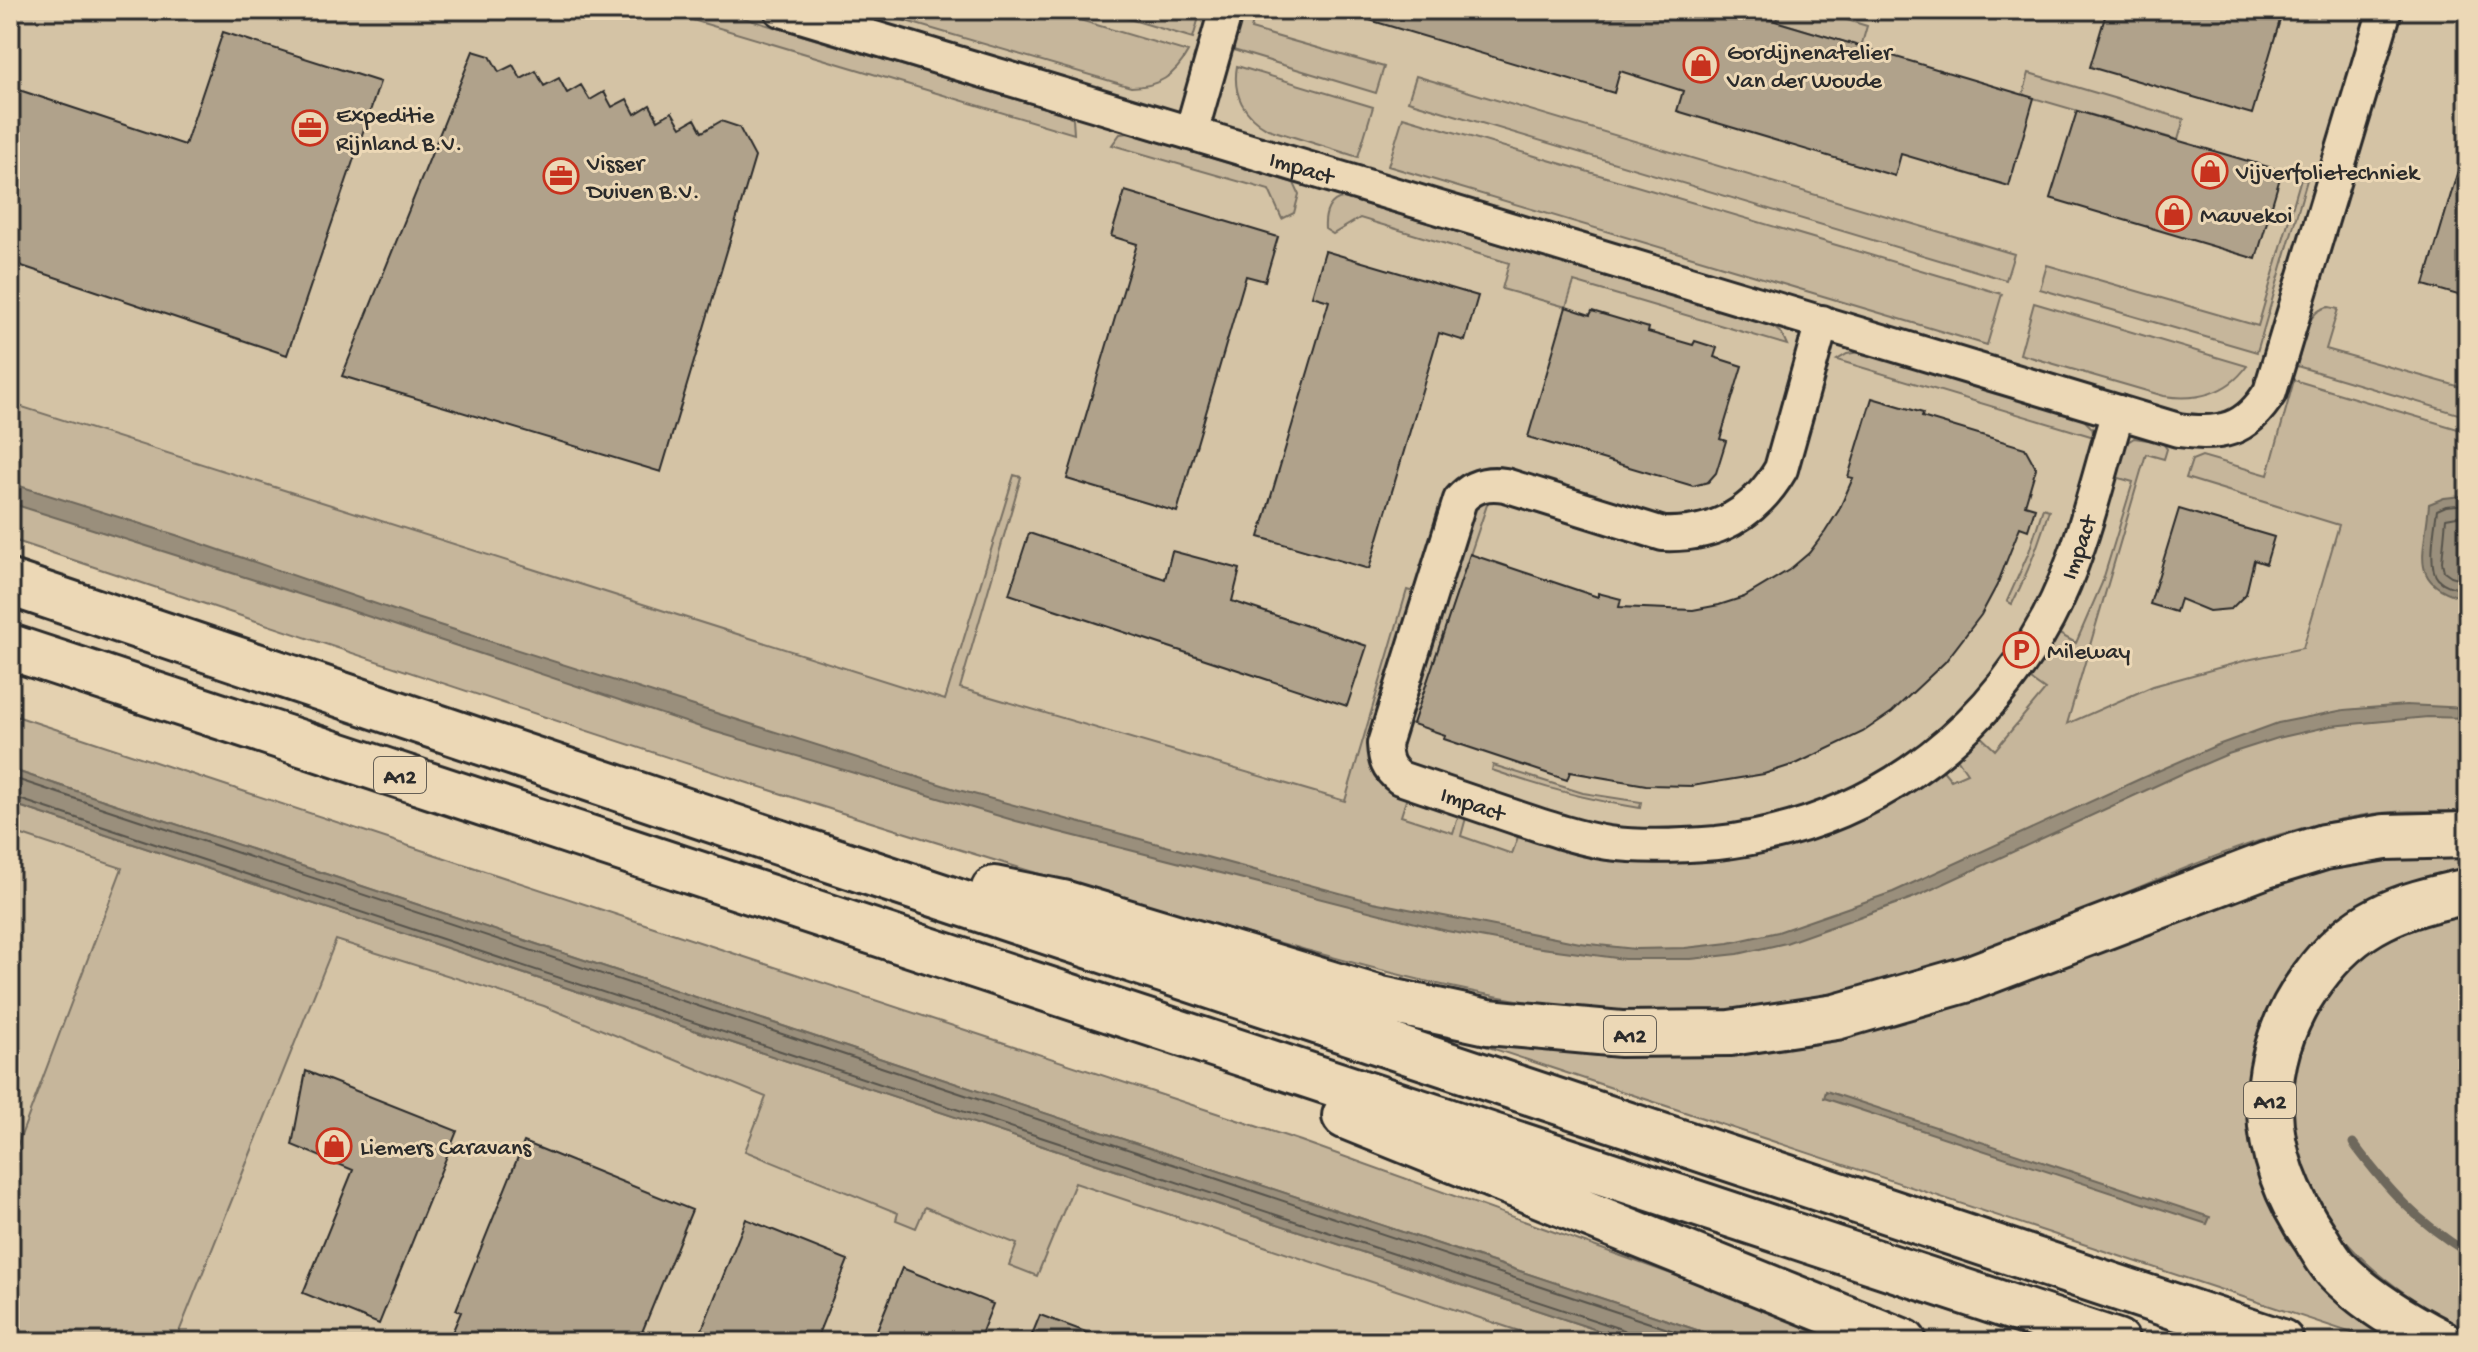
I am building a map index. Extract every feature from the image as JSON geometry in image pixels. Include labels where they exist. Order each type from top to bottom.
[{"type":"highway","name":"A12","points":[[10,583],[2281,1342]]},
{"type":"highway","name":"A12","points":[[10,647],[2117,1342]]},
{"type":"highway","name":"A12","points":[[784,844],[1063,903],[1381,999],[1488,1022],[1621,1034],[1730,1033],[1836,1017],[1968,979],[2251,870],[2324,847],[2385,837],[2468,835]]},
{"type":"highway","name":"A12","points":[[2441,1342],[2400,1320],[2336,1269],[2299,1214],[2277,1161],[2269,1116],[2280,1034],[2297,1000],[2320,968],[2351,936],[2381,918],[2417,903],[2468,891]]},
{"type":"highway","name":"A12","points":[[961,961],[1904,1342]]},
{"type":"street","name":"Impact","points":[[781,10],[2178,430],[2207,434],[2227,431],[2247,420],[2261,407],[2270,392],[2385,10]]},
{"type":"street","points":[[1191,133],[1226,10]]},
{"type":"street","name":"Impact","points":[[1822,322],[1781,469],[1757,503],[1740,517],[1713,529],[1687,535],[1663,534],[1505,485],[1493,483],[1468,490],[1460,500],[1384,744],[1389,770],[1400,778],[1548,828],[1608,843],[1661,846],[1770,835],[1843,809],[1884,790],[1945,748],[1980,715],[2013,676],[2049,616],[2076,554],[2118,412]]},
{"type":"shaded area","points":[[10,10],[2468,10],[2468,713],[1760,944],[10,492]]},
{"type":"shaded area","points":[[659,10],[717,10],[1068,115],[1073,119],[1074,134]]},
{"type":"shaded area","points":[[868,10],[1046,10],[1188,52],[1165,78],[1149,85],[1131,87]]},
{"type":"shaded area","points":[[1099,10],[1201,10],[1193,38]]},
{"type":"shaded area","points":[[1242,10],[1256,10],[1251,29],[1384,67],[1376,93],[1230,49]]},
{"type":"shaded area","points":[[1779,10],[1814,10],[1867,26],[1861,47],[1776,21]]},
{"type":"shaded area","points":[[1237,66],[1373,107],[1358,157],[1268,129],[1252,118],[1238,95]]},
{"type":"shaded area","points":[[2029,73],[2184,119],[2178,140],[2023,95]]},
{"type":"shaded area","points":[[1416,76],[2014,254],[2006,280],[1408,101]]},
{"type":"shaded area","points":[[1403,117],[2002,294],[1987,345],[1388,166]]},
{"type":"shaded area","points":[[1129,133],[1294,183],[1299,194],[1294,213],[1282,219],[1269,190],[1112,145],[1120,134]]},
{"type":"shaded area","points":[[2301,178],[2307,180],[2257,352],[2040,289],[2047,265],[2258,326]]},
{"type":"shaded area","points":[[1344,198],[1772,326],[1782,334],[1787,345],[1574,282],[1566,307],[1502,289],[1509,263],[1360,218],[1333,234],[1325,229],[1325,218],[1331,204]]},
{"type":"shaded area","points":[[2034,303],[2247,366],[2239,376],[2220,389],[2199,396],[2176,397],[2020,354]]},
{"type":"shaded area","points":[[2329,307],[2338,309],[2326,349],[2468,389],[2468,417],[2297,366],[2309,322],[2314,315]]},
{"type":"shaded area","points":[[1859,352],[2083,419],[2092,428],[2094,437],[1837,360]]},
{"type":"shaded area","points":[[2294,380],[2468,432],[2468,811],[2365,815],[2277,835],[2192,865],[2026,934],[1944,963],[1819,996],[1733,1009],[1639,1012],[1544,1004],[1451,987],[1310,951],[930,841],[10,539],[10,403],[945,700],[1014,475],[1021,477],[960,688],[1345,801],[1407,590],[1417,593],[1373,738],[1408,794],[1401,816],[1453,833],[1460,811],[1467,814],[1461,836],[1512,854],[1520,831],[1656,859],[1941,768],[1951,780],[1967,773],[1956,757],[1978,734],[1995,750],[2045,690],[2028,678],[2054,631],[2076,643],[2102,583],[2133,482],[2112,476],[2120,447],[2134,438],[2162,442],[2167,449],[2164,459],[2146,454],[2067,724],[2153,686],[2303,648],[2339,525],[2186,478],[2192,460],[2202,456],[2268,475]]},
{"type":"shaded area","points":[[1490,496],[1413,724],[1406,722],[1475,503]]},
{"type":"shaded area","points":[[2043,508],[2049,510],[2012,604],[2007,601],[2029,552]]},
{"type":"shaded area","points":[[10,714],[1301,1141],[1851,1342],[1733,1342],[10,769]]},
{"type":"shaded area","points":[[1493,765],[1583,793],[1641,802],[1640,808],[1547,787],[1492,770]]},
{"type":"shaded area","points":[[10,783],[1685,1342],[10,1342]]},
{"type":"shaded area","points":[[10,803],[1633,1342],[1552,1342],[1075,1183],[1037,1276],[1009,1265],[1017,1244],[925,1207],[916,1228],[896,1220],[898,1213],[745,1151],[766,1097],[544,1006],[336,940],[175,1342],[10,1342],[10,1165],[122,868],[10,831]]},
{"type":"shaded area","points":[[2468,857],[2468,877],[2335,932],[2262,1153],[2421,1342],[2379,1342],[1298,984],[1676,1045],[2366,858]]},
{"type":"shaded area","points":[[2468,915],[2468,1330],[2397,1288],[2376,1272],[2339,1233],[2309,1187],[2300,1166],[2293,1133],[2293,1099],[2298,1061],[2308,1028],[2324,998],[2344,973],[2369,952],[2398,936],[2431,923]]},
{"type":"water","points":[[10,483],[176,535],[414,617],[955,789],[1373,902],[1580,943],[1635,949],[1729,943],[1778,932],[1893,892],[2142,778],[2278,723],[2344,710],[2406,705],[2468,708],[2468,718],[2428,717],[2331,726],[2278,738],[2228,754],[2179,775],[1915,897],[1786,943],[1738,954],[1691,959],[1624,959],[1447,931],[1016,821],[709,730],[343,608],[10,503]]},
{"type":"water","points":[[2468,497],[2468,599],[2435,585],[2427,576],[2423,553],[2429,504]]},
{"type":"water","points":[[10,769],[1733,1342],[1633,1342],[10,803]]},
{"type":"water","points":[[1826,1091],[2210,1217],[2207,1224],[1824,1098]]},
{"type":"building","points":[[1357,10],[1738,10],[2034,98],[2009,186],[1901,154],[1895,176],[1677,111],[1683,91],[1620,71],[1614,93],[1356,16]]},
{"type":"building","points":[[2107,10],[2283,10],[2252,114],[2090,67]]},
{"type":"building","points":[[223,32],[380,82],[287,355],[10,262],[10,87],[185,145]]},
{"type":"building","points":[[473,51],[490,56],[499,72],[513,65],[521,79],[536,71],[544,86],[559,78],[567,93],[581,85],[590,100],[604,92],[612,107],[627,99],[635,114],[650,105],[658,120],[672,112],[681,127],[695,119],[702,132],[721,121],[739,127],[755,157],[661,472],[342,376]]},
{"type":"building","points":[[2077,111],[2282,171],[2256,259],[2050,198]]},
{"type":"building","points":[[2462,157],[2468,158],[2468,298],[2424,285]]},
{"type":"building","points":[[1125,191],[1278,237],[1265,281],[1246,276],[1177,512],[1067,479],[1137,244],[1111,236]]},
{"type":"building","points":[[1325,251],[1478,296],[1465,341],[1439,333],[1369,569],[1259,537],[1329,301],[1312,296]]},
{"type":"building","points":[[1566,307],[1590,315],[1592,311],[1649,328],[1648,332],[1693,345],[1695,341],[1717,348],[1714,357],[1742,366],[1720,439],[1726,441],[1716,473],[1708,482],[1693,486],[1528,437]]},
{"type":"building","points":[[1872,398],[1923,413],[1922,417],[2025,448],[2036,468],[2025,505],[2035,508],[2028,530],[2020,527],[1997,585],[1981,615],[1945,662],[1892,712],[1863,732],[1798,763],[1764,774],[1692,786],[1646,785],[1570,772],[1567,780],[1444,739],[1445,735],[1413,724],[1470,554],[1598,597],[1598,593],[1621,599],[1619,607],[1693,610],[1744,597],[1789,570],[1809,553],[1825,532],[1853,478],[1848,477]]},
{"type":"building","points":[[2179,509],[2274,537],[2266,564],[2254,560],[2246,594],[2231,609],[2209,611],[2180,599],[2176,612],[2150,604]]},
{"type":"building","points":[[1029,533],[1165,579],[1172,551],[1240,569],[1232,601],[1367,646],[1347,706],[1009,594]]},
{"type":"building","points":[[306,1071],[457,1131],[379,1324],[303,1293],[353,1170],[292,1145]]},
{"type":"building","points":[[524,1142],[692,1210],[638,1342],[448,1342],[461,1312],[456,1310]]},
{"type":"building","points":[[746,1219],[848,1260],[815,1342],[697,1342]]},
{"type":"building","points":[[902,1268],[993,1304],[978,1342],[872,1342]]},
{"type":"building","points":[[1040,1315],[1105,1339],[1104,1342],[1029,1342]]},
{"type":"waterway","points":[[2353,1143],[2405,1204],[2468,1253]]},
{"type":"place","name":"Gordijnenatelier Van der Woude","points":[[1701,65]]},
{"type":"place","name":"Expeditie Rijnland B.V.","points":[[310,128]]},
{"type":"place","name":"Vijverfolietechniek","points":[[2210,171]]},
{"type":"place","name":"Visser Duiven B.V.","points":[[561,176]]},
{"type":"place","name":"Mauvekoi","points":[[2174,214]]},
{"type":"place","name":"Mileway","points":[[2021,650]]},
{"type":"place","name":"Liemers Caravans","points":[[334,1146]]}]
